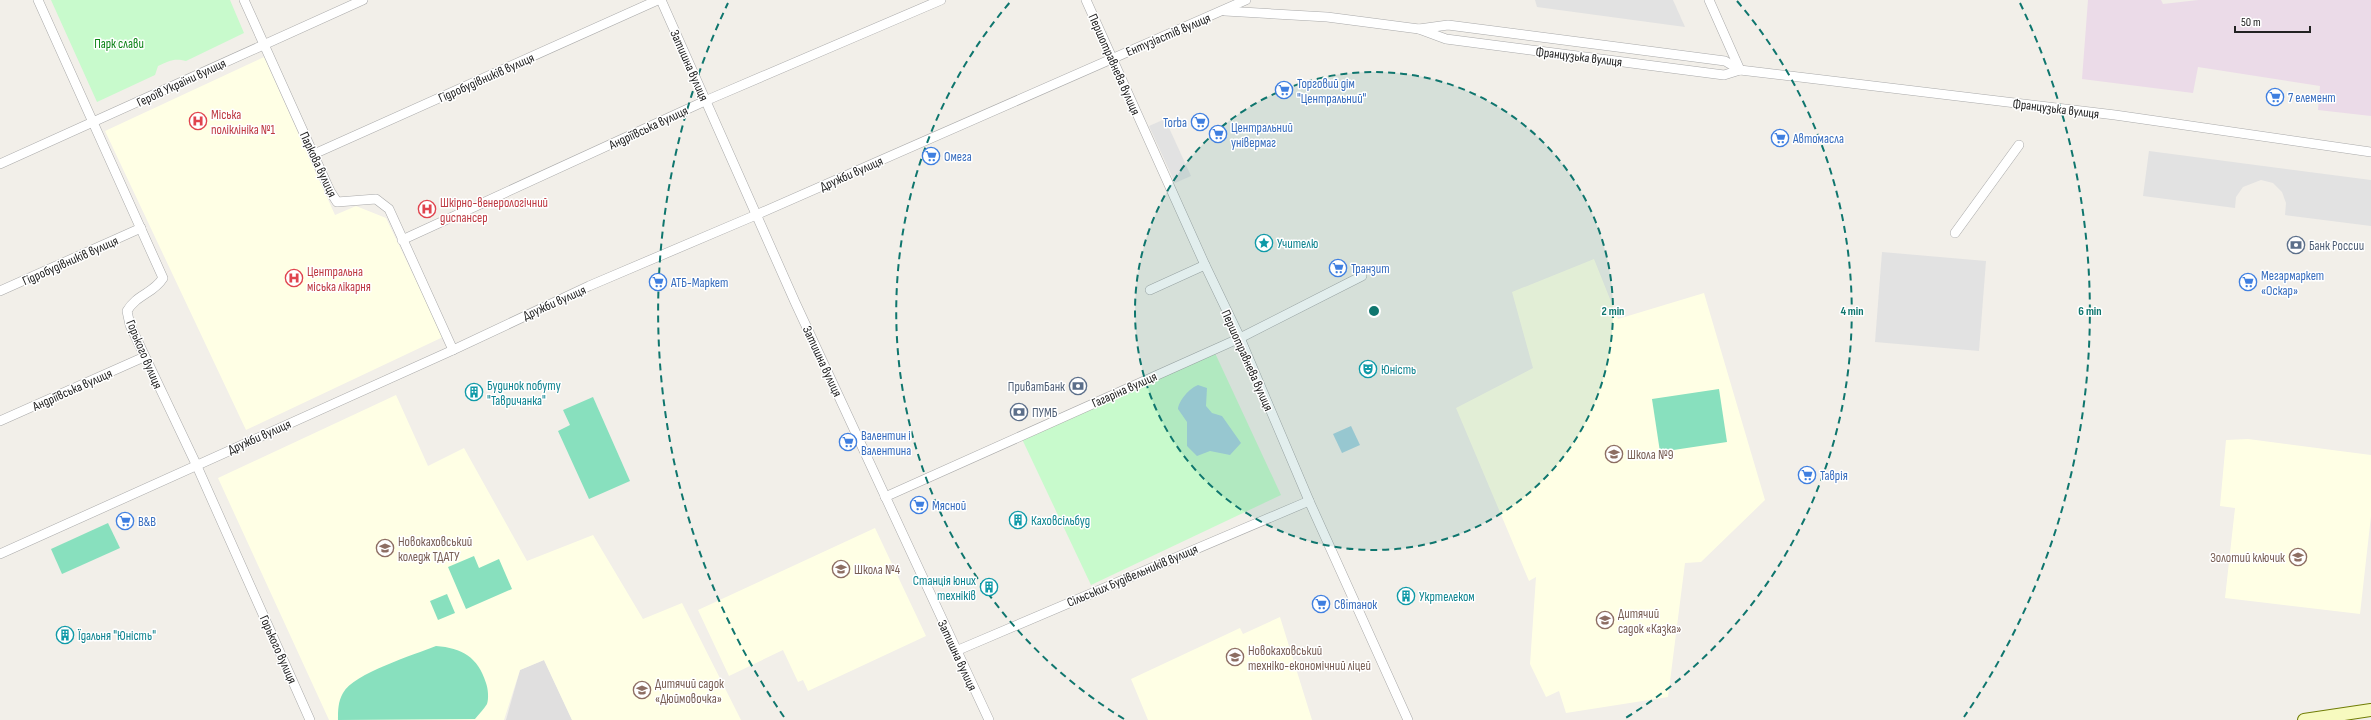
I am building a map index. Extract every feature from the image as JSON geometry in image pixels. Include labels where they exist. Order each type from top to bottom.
[{"type":"street","name":"Горького вулиця","points":[[38,0],[163,278],[158,286],[133,301],[127,311],[130,325],[196,464],[310,720]]},
{"type":"street","name":"Паркова вулиця","points":[[244,0],[330,191],[337,202],[376,199],[389,209],[453,350]]},
{"type":"street","name":"Героїв України вулиця","points":[[0,164],[363,0]]},
{"type":"street","name":"Затишна вулиця","points":[[660,0],[756,215],[989,720]]},
{"type":"street","name":"Гідробудівників вулиця","points":[[314,154],[660,0]]},
{"type":"street","name":"Андріївська вулиця","points":[[402,240],[705,101],[941,0]]},
{"type":"street","name":"Першотравнева вулиця","points":[[1086,0],[1205,265],[1240,338],[1309,501],[1408,720]]},
{"type":"street","name":"Ентузіастів вулиця","points":[[1112,58],[1246,0]]},
{"type":"street","points":[[1709,0],[1740,70]]},
{"type":"street","name":"Французька вулиця","points":[[1223,11],[1327,18],[1419,29],[1446,39],[1724,75],[1740,70]]},
{"type":"street","name":"Французька вулиця","points":[[1419,29],[1448,25],[1725,61],[1740,70],[2107,114],[2371,152]]},
{"type":"street","name":"Дружби вулиця","points":[[0,554],[196,464],[453,350],[589,286],[756,215],[1112,58]]},
{"type":"street","points":[[1955,233],[2019,145]]},
{"type":"street","name":"Гідробудівників вулиця","points":[[0,291],[141,228]]},
{"type":"street","points":[[1150,290],[1205,265]]},
{"type":"street","name":"Гагаріна вулиця","points":[[885,497],[1240,338],[1362,276]]},
{"type":"street","name":"Андріївська вулиця","points":[[0,421],[144,357]]},
{"type":"street","name":"Сільських Будівельників вулиця","points":[[956,651],[1309,501]]},
{"type":"street","points":[[2304,720],[2371,710]]},
{"type":"shaded area","points":[[1535,0],[1673,0],[1685,27],[1537,7]]},
{"type":"shaded area","points":[[2088,0],[2161,0],[2163,4],[2198,0],[2371,0],[2371,116],[2318,110],[2320,86],[2198,67],[2193,93],[2082,79]]},
{"type":"shaded area","name":"Центральна міська лікарня","points":[[264,57],[335,215],[356,206],[386,218],[443,337],[246,430],[105,131]]},
{"type":"shaded area","points":[[1165,119],[1191,176],[1175,183],[1149,126]]},
{"type":"shaded area","points":[[2149,151],[2371,180],[2371,226],[2285,215],[2286,203],[2282,192],[2273,183],[2261,180],[2243,187],[2236,197],[2235,208],[2143,196]]},
{"type":"shaded area","points":[[1882,252],[1986,261],[1979,351],[1875,342]]},
{"type":"shaded area","name":"Школа №9","points":[[1594,259],[1618,319],[1704,293],[1765,500],[1701,562],[1685,563],[1668,697],[1566,713],[1559,691],[1546,697],[1530,664],[1536,577],[1529,581],[1456,408],[1533,368],[1512,292]]},
{"type":"shaded area","name":"Новокаховський коледж ТДАТУ","points":[[396,395],[428,466],[464,448],[527,561],[593,535],[643,619],[682,603],[741,720],[572,720],[544,660],[520,670],[504,720],[329,720],[218,478]]},
{"type":"shaded area","name":"Золотий ключик","points":[[2248,439],[2371,455],[2371,516],[2360,614],[2225,598],[2235,508],[2220,506],[2226,440]]},
{"type":"shaded area","name":"Школа №4","points":[[875,528],[926,636],[808,691],[803,680],[798,682],[783,650],[729,676],[698,610]]},
{"type":"shaded area","name":"Новокаховський техніко-економічний ліцей","points":[[1280,617],[1312,720],[1148,720],[1131,679],[1240,628],[1243,634]]},
{"type":"shaded area","points":[[544,660],[572,720],[506,720],[520,670]]},
{"type":"green space","name":"Парк слави","points":[[51,0],[230,0],[244,33],[186,61],[172,60],[158,66],[155,75],[97,102]]},
{"type":"green space","points":[[1215,353],[1281,495],[1091,585],[1022,439]]},
{"type":"green space","points":[[1719,389],[1727,442],[1660,452],[1652,399]]},
{"type":"green space","points":[[593,397],[630,481],[589,499],[558,431],[570,425],[563,410]]},
{"type":"green space","points":[[108,523],[120,548],[62,574],[51,549]]},
{"type":"green space","points":[[474,556],[479,568],[499,559],[512,589],[466,609],[448,567]]},
{"type":"green space","points":[[447,594],[455,613],[438,620],[430,601]]},
{"type":"green space","points":[[436,646],[454,649],[468,656],[474,660],[483,674],[487,688],[488,702],[475,719],[338,720],[338,709],[343,693],[359,678],[385,665]]},
{"type":"water","points":[[1198,385],[1207,388],[1206,406],[1212,413],[1222,416],[1241,443],[1230,455],[1210,451],[1197,456],[1187,446],[1187,422],[1178,409],[1180,402],[1185,395]]},
{"type":"water","points":[[1351,426],[1360,445],[1342,453],[1333,434]]},
{"type":"place","name":"Торговий дім \"Центральний\"","points":[[1284,90]]},
{"type":"place","name":"7 елемент","points":[[2275,97]]},
{"type":"place","name":"Міська поліклініка №1","points":[[198,121]]},
{"type":"place","name":"Torba","points":[[1200,122]]},
{"type":"place","name":"Центральний універмаг","points":[[1218,134]]},
{"type":"place","name":"Автомасла","points":[[1780,138]]},
{"type":"place","name":"Омега","points":[[931,156]]},
{"type":"place","name":"Шкірно-венерологічний диспансер","points":[[427,209]]},
{"type":"place","name":"Учителю","points":[[1264,243]]},
{"type":"place","name":"Банк России","points":[[2296,245]]},
{"type":"place","name":"Транзит","points":[[1338,268]]},
{"type":"place","name":"Центральна міська лікарня","points":[[294,278]]},
{"type":"place","name":"АТБ-Маркет","points":[[658,282]]},
{"type":"place","name":"Мегармаркет «Оскар»","points":[[2248,282]]},
{"type":"place","name":"Юність","points":[[1368,369]]},
{"type":"place","name":"ПриватБанк","points":[[1078,386]]},
{"type":"place","name":"Будинок побуту \"Тавричанка\"","points":[[474,392]]},
{"type":"place","name":"ПУМБ","points":[[1019,412]]},
{"type":"place","name":"Валентин і Валентина","points":[[848,442]]},
{"type":"place","name":"Школа №9","points":[[1614,454]]},
{"type":"place","name":"Таврія","points":[[1807,475]]},
{"type":"place","name":"Мясной","points":[[919,505]]},
{"type":"place","name":"Каховсільбуд","points":[[1018,520]]},
{"type":"place","name":"В&В","points":[[125,521]]},
{"type":"place","name":"Новокаховський коледж ТДАТУ","points":[[385,548]]},
{"type":"place","name":"Золотий ключик","points":[[2298,557]]},
{"type":"place","name":"Школа №4","points":[[841,569]]},
{"type":"place","name":"Станція юних техніків","points":[[989,587]]},
{"type":"place","name":"Укртелеком","points":[[1406,596]]},
{"type":"place","name":"Свiтанок","points":[[1321,604]]},
{"type":"place","name":"Дитячий садок «Казка»","points":[[1605,620]]},
{"type":"place","name":"Їдальня \"Юність\"","points":[[65,635]]},
{"type":"place","name":"Новокаховський техніко-економічний ліцей","points":[[1235,657]]},
{"type":"place","name":"Дитячий садок «Дюймовочка»","points":[[642,690]]}]
